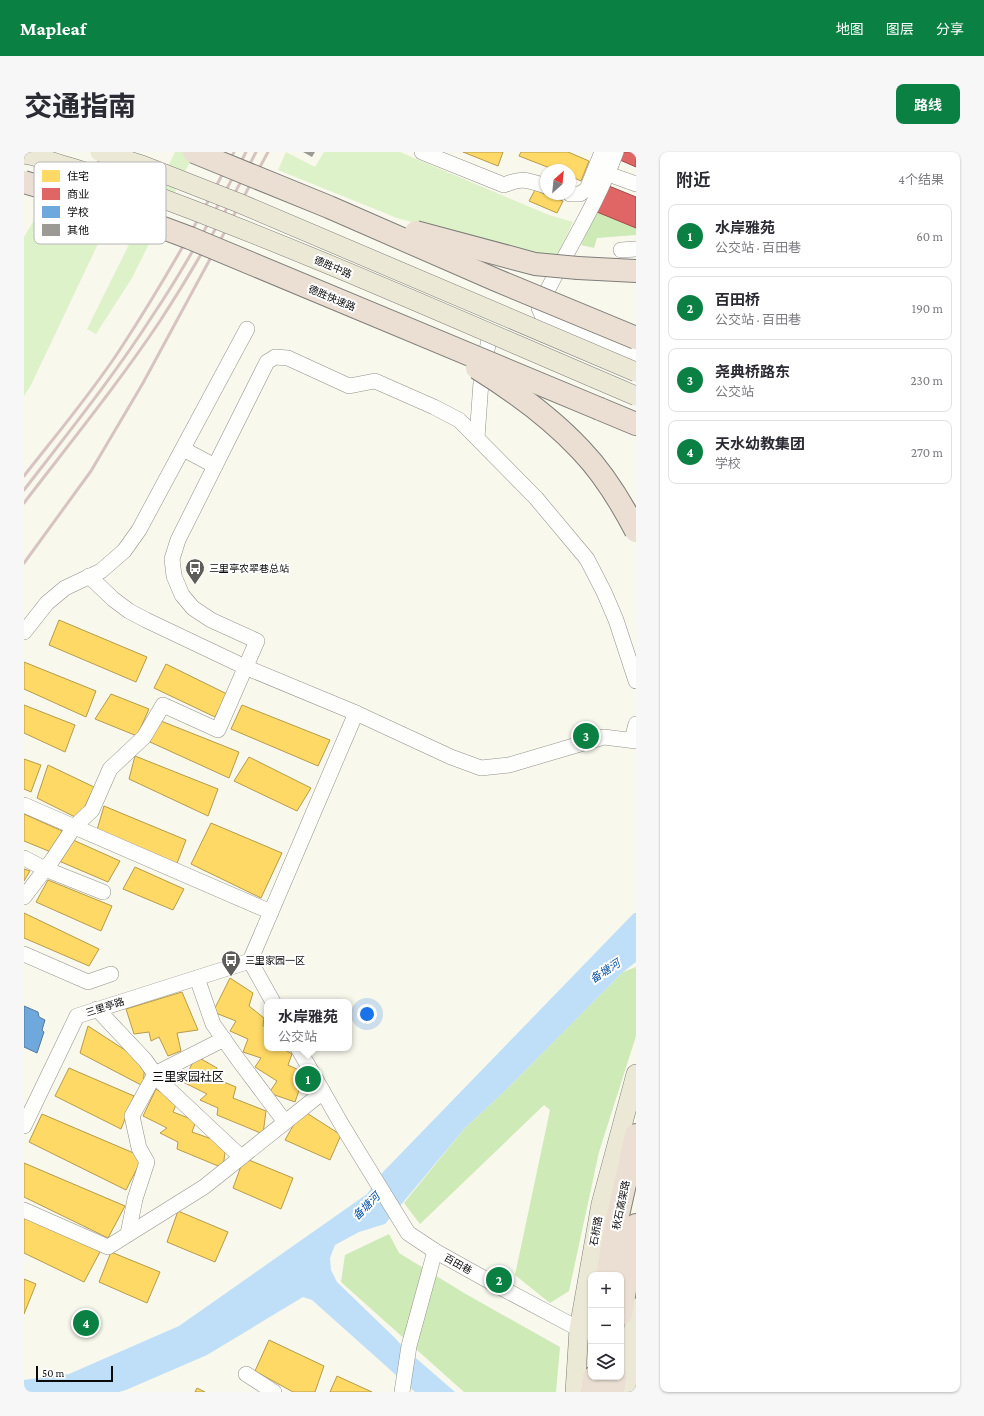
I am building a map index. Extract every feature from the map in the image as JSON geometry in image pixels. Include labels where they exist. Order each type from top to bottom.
[{"type":"highway","points":[[194,152],[329,207],[496,280],[636,338]]},
{"type":"highway","name":"德胜快速路","points":[[24,182],[34,185]]},
{"type":"highway","points":[[329,207],[536,264],[636,271]]},
{"type":"highway","name":"德胜快速路","points":[[166,229],[636,424]]},
{"type":"highway","points":[[496,280],[550,290],[636,326]]},
{"type":"highway","points":[[430,339],[519,397],[564,434],[581,450],[604,478],[623,506],[636,531]]},
{"type":"highway","name":"秋石高架路","points":[[608,1272],[616,1224],[636,1135]]},
{"type":"highway","name":"秋石高架路","points":[[622,1308],[636,1226]]},
{"type":"highway","points":[[592,1392],[594,1380]]},
{"type":"highway","points":[[613,1392],[615,1380]]},
{"type":"main road","points":[[100,152],[135,162]]},
{"type":"main road","name":"德胜中路","points":[[24,154],[53,162]]},
{"type":"main road","points":[[166,174],[239,203],[636,372]]},
{"type":"main road","name":"德胜中路","points":[[166,200],[327,264],[636,396]]},
{"type":"main road","name":"石桥路","points":[[575,1392],[585,1329],[601,1204],[636,1074]]},
{"type":"main road","points":[[626,1392],[630,1332],[636,1308]]},
{"type":"street","points":[[422,152],[504,185],[516,180],[525,180],[540,184]]},
{"type":"street","points":[[576,194],[580,194],[587,189],[602,152]]},
{"type":"street","points":[[616,152],[608,174],[552,279],[539,308],[543,317],[636,356]]},
{"type":"street","points":[[608,174],[636,184]]},
{"type":"street","points":[[621,250],[636,249]]},
{"type":"street","points":[[24,632],[47,603],[66,588],[101,571],[124,551],[139,530],[247,329]]},
{"type":"street","points":[[477,438],[481,382],[490,334]]},
{"type":"street","points":[[24,897],[53,859],[74,826],[92,810],[110,769],[144,737],[163,705],[218,730],[244,667],[257,641],[211,620],[193,608],[182,595],[174,576],[172,559],[178,540],[268,362],[275,357],[288,358],[349,386],[375,381],[434,407],[459,420],[536,498],[587,559],[610,606],[636,682]]},
{"type":"street","points":[[183,449],[215,466]]},
{"type":"street","points":[[89,576],[113,599],[129,611],[244,667],[356,713],[451,757],[481,768],[509,765],[604,737],[634,741],[636,724]]},
{"type":"street","points":[[270,999],[250,961],[356,713]]},
{"type":"street","points":[[24,805],[270,912]]},
{"type":"street","points":[[24,858],[45,869],[104,892]]},
{"type":"street","points":[[24,954],[88,982],[111,974]]},
{"type":"street","name":"三里亭路","points":[[24,1126],[77,1016],[250,961]]},
{"type":"street","points":[[197,978],[213,1024],[285,1122]]},
{"type":"street","points":[[97,1009],[145,1060],[160,1081],[241,1157]]},
{"type":"street","points":[[128,1234],[135,1199],[147,1162],[139,1148],[132,1116],[155,1074],[224,1039]]},
{"type":"street","points":[[24,1210],[108,1247],[204,1187],[323,1092],[300,1051]]},
{"type":"street","name":"百田巷","points":[[323,1092],[342,1127],[408,1233],[435,1251],[496,1285],[585,1329]]},
{"type":"street","points":[[402,1392],[409,1346],[435,1251]]},
{"type":"street","points":[[246,1374],[274,1392]]},
{"type":"green space","points":[[175,152],[195,152],[166,210],[166,170]]},
{"type":"green space","points":[[286,152],[315,167],[324,152],[400,152],[549,215],[573,222],[556,258],[531,255],[397,218],[278,170]]},
{"type":"green space","points":[[597,212],[636,228],[636,235],[597,238],[594,248],[581,245]]},
{"type":"green space","points":[[34,220],[34,244],[98,244],[31,385],[24,396],[24,237]]},
{"type":"green space","points":[[129,244],[149,244],[132,278],[96,334],[87,329]]},
{"type":"green space","points":[[636,967],[636,1036],[599,1152],[569,1291],[550,1303],[515,1275],[550,1110],[544,1105],[420,1224],[404,1203],[465,1128],[504,1092],[623,972]]},
{"type":"green space","points":[[389,1234],[399,1253],[464,1293],[560,1347],[556,1392],[464,1392],[341,1282],[345,1255]]},
{"type":"water","name":"备塘河","points":[[634,913],[636,913],[636,962],[623,972],[504,1092],[465,1128],[385,1224],[359,1232],[335,1245],[330,1258],[331,1270],[337,1282],[402,1346],[455,1392],[415,1392],[312,1300],[303,1297],[207,1355],[126,1390],[119,1392],[24,1392],[24,1380],[69,1374],[179,1326],[367,1194],[383,1172]]},
{"type":"building: 住宅","points":[[463,152],[503,152],[498,166]]},
{"type":"building: 住宅","points":[[521,152],[568,152],[589,161],[581,181],[576,179],[576,164],[540,164],[519,156]]},
{"type":"building: 住宅","points":[[535,190],[540,192],[540,200],[563,201],[557,213],[529,201]]},
{"type":"building: 住宅","points":[[59,620],[147,657],[136,682],[49,645]]},
{"type":"building: 住宅","points":[[24,662],[96,691],[86,717],[24,689]]},
{"type":"building: 住宅","points":[[166,664],[227,694],[215,717],[154,688]]},
{"type":"building: 住宅","points":[[111,694],[149,709],[137,736],[95,719]]},
{"type":"building: 住宅","points":[[24,705],[75,725],[65,752],[24,733]]},
{"type":"building: 住宅","points":[[242,705],[330,740],[318,766],[231,729]]},
{"type":"building: 住宅","points":[[156,719],[239,752],[229,778],[150,742]]},
{"type":"building: 住宅","points":[[135,756],[218,789],[208,816],[129,779]]},
{"type":"building: 住宅","points":[[249,757],[311,788],[297,811],[234,781]]},
{"type":"building: 住宅","points":[[24,759],[41,765],[31,792],[24,789]]},
{"type":"building: 住宅","points":[[48,765],[94,787],[79,819],[37,798]]},
{"type":"building: 住宅","points":[[104,806],[186,840],[176,866],[97,830]]},
{"type":"building: 住宅","points":[[24,814],[62,831],[51,852],[24,841]]},
{"type":"building: 住宅","points":[[211,823],[282,853],[261,898],[191,864]]},
{"type":"building: 住宅","points":[[71,839],[120,861],[108,882],[59,861]]},
{"type":"building: 住宅","points":[[135,867],[184,889],[173,910],[123,889]]},
{"type":"building: 住宅","points":[[24,869],[30,871],[24,881]]},
{"type":"building: 住宅","points":[[48,880],[112,906],[101,931],[36,902]]},
{"type":"building: 住宅","points":[[24,913],[99,949],[89,966],[24,938]]},
{"type":"building: 住宅","points":[[230,978],[253,993],[249,1006],[264,1018],[264,1051],[287,1051],[292,1054],[288,1065],[305,1073],[295,1102],[269,1093],[277,1081],[255,1067],[261,1058],[243,1052],[248,1039],[230,1031],[236,1021],[213,1012]]},
{"type":"building: 住宅","points":[[182,992],[198,1030],[177,1033],[181,1051],[168,1056],[159,1037],[151,1041],[149,1032],[134,1034],[126,1009]]},
{"type":"building: 住宅","points":[[88,1026],[145,1063],[143,1086],[80,1053]]},
{"type":"building: 住宅","points":[[196,1056],[217,1068],[214,1078],[236,1087],[233,1098],[266,1111],[263,1134],[217,1115],[218,1108],[200,1100],[207,1094],[183,1082]]},
{"type":"building: 住宅","points":[[69,1068],[134,1096],[121,1129],[55,1096]]},
{"type":"building: 住宅","points":[[156,1089],[177,1102],[173,1112],[196,1121],[192,1132],[226,1144],[223,1168],[177,1149],[178,1142],[160,1133],[167,1128],[143,1116]]},
{"type":"building: 住宅","points":[[302,1110],[341,1135],[330,1160],[285,1140]]},
{"type":"building: 住宅","points":[[42,1114],[143,1157],[126,1190],[29,1142]]},
{"type":"building: 住宅","points":[[244,1158],[293,1178],[281,1209],[233,1188]]},
{"type":"building: 住宅","points":[[24,1163],[125,1206],[108,1238],[24,1197]]},
{"type":"building: 住宅","points":[[178,1211],[228,1232],[215,1262],[167,1242]]},
{"type":"building: 住宅","points":[[24,1217],[101,1250],[84,1282],[24,1253]]},
{"type":"building: 住宅","points":[[111,1252],[160,1272],[147,1303],[99,1282]]},
{"type":"building: 住宅","points":[[24,1279],[36,1284],[24,1314]]},
{"type":"building: 住宅","points":[[269,1340],[324,1366],[315,1392],[293,1392],[255,1371]]},
{"type":"building: 住宅","points":[[337,1376],[372,1392],[330,1392]]},
{"type":"building: 住宅","points":[[197,1388],[205,1392],[195,1392]]},
{"type":"building: 商业","points":[[623,152],[636,152],[636,167],[620,160]]},
{"type":"building: 商业","points":[[609,186],[636,197],[636,228],[597,212]]},
{"type":"building: 学校","points":[[24,1006],[38,1012],[39,1017],[45,1020],[42,1030],[44,1032],[37,1053],[24,1047]]},
{"type":"building: 其他","points":[[303,152],[315,152],[312,157]]},
{"type":"railway","points":[[24,476],[85,399],[119,351],[179,253],[234,152]]},
{"type":"railway","points":[[24,490],[74,426],[138,338],[190,255],[246,152]]},
{"type":"railway","points":[[24,503],[111,390],[160,321],[211,238],[256,152]]},
{"type":"railway","points":[[24,563],[91,471],[143,383],[268,152]]},
{"type":"place","name":"三里亭农翠巷总站","points":[[195,585]]},
{"type":"place","name":"尧典桥路东","points":[[586,736]]},
{"type":"place","name":"三里家园一区","points":[[231,977]]},
{"type":"place","name":"水岸雅苑","points":[[308,1079]]},
{"type":"place","name":"百田桥","points":[[499,1280]]},
{"type":"place","name":"天水幼教集团","points":[[86,1323]]},
{"type":"district","name":"三里家园社区","points":[[188,1077]]}]
